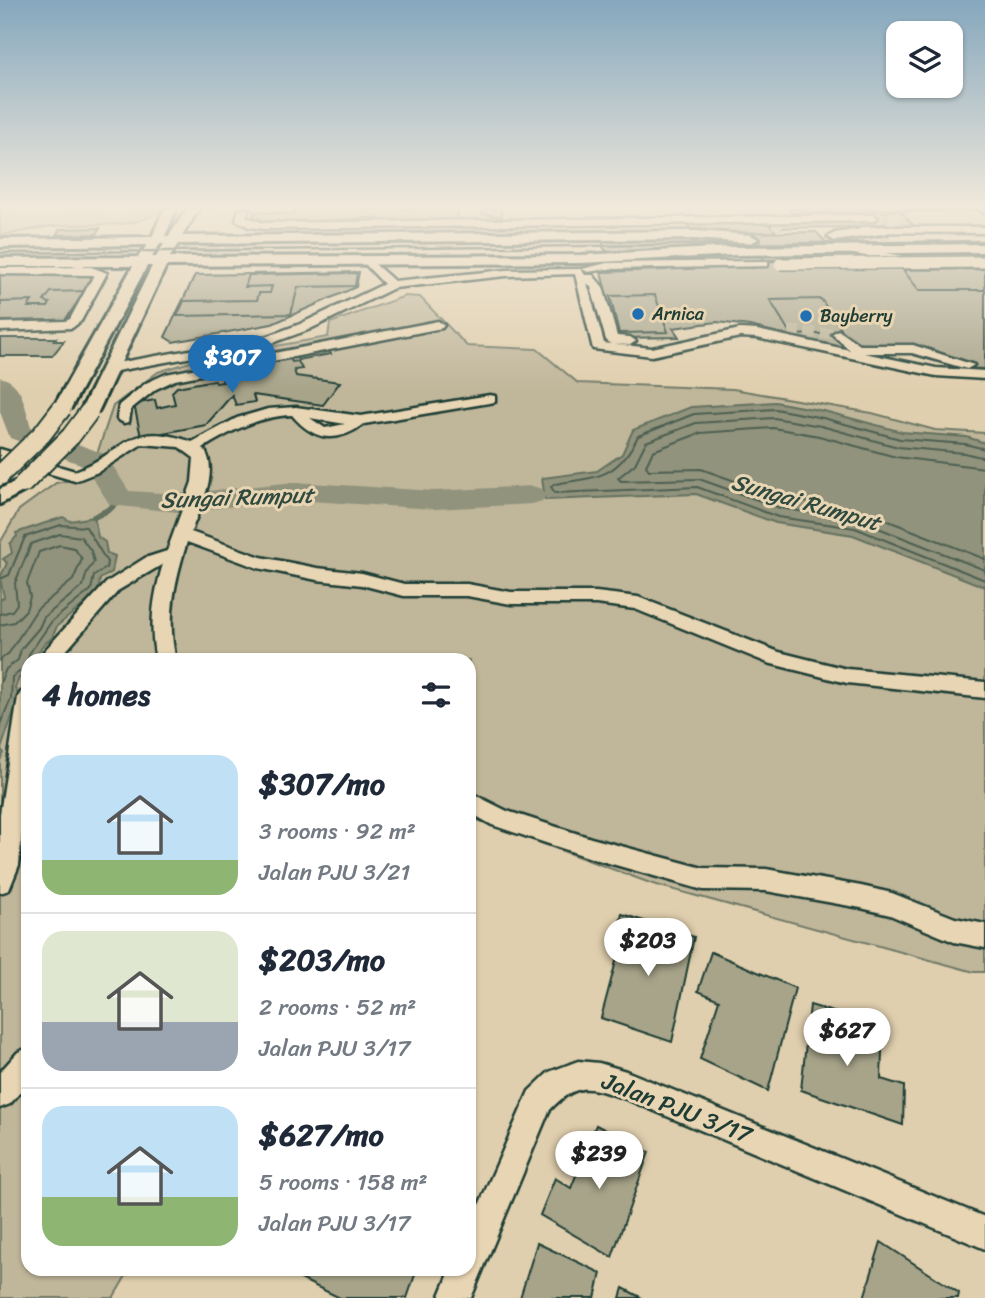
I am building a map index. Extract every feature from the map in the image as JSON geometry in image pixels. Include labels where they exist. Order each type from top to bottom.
[{"type":"main road","points":[[122,270],[136,288]]},
{"type":"main road","points":[[0,498],[23,484],[71,436],[89,412],[111,368],[140,270]]},
{"type":"main road","points":[[0,475],[42,434],[136,288],[152,270]]},
{"type":"main road","points":[[136,288],[173,270]]},
{"type":"main road","points":[[66,400],[92,375],[111,368]]},
{"type":"street","points":[[376,270],[391,285]]},
{"type":"street","points":[[111,368],[213,351],[290,333],[391,285],[506,273],[583,273],[595,270]]},
{"type":"street","points":[[0,271],[101,273],[75,321],[68,325],[0,327]]},
{"type":"street","points":[[583,273],[597,287],[612,340],[680,339],[721,328],[789,331]]},
{"type":"street","points":[[583,273],[598,346],[652,352],[749,334],[936,372],[985,375]]},
{"type":"street","points":[[347,306],[360,317]]},
{"type":"street","points":[[124,419],[124,408],[152,386],[171,377],[438,325]]},
{"type":"street","points":[[838,334],[857,349],[913,349],[954,363],[985,367]]},
{"type":"street","points":[[233,347],[241,362]]},
{"type":"street","points":[[213,351],[220,366]]},
{"type":"street","points":[[194,447],[257,414],[296,411],[312,428],[331,433],[346,431],[359,421],[397,416],[462,401],[490,399]]},
{"type":"street","points":[[0,454],[63,474],[87,474],[139,440],[180,442],[194,447],[203,460],[193,503],[164,593],[160,643],[164,653]]},
{"type":"street","points":[[183,535],[258,562],[317,574],[371,580],[404,590],[467,590],[511,598],[596,598],[638,603],[775,658],[835,673],[985,690]]},
{"type":"street","points":[[53,653],[113,586],[151,562],[177,554]]},
{"type":"street","points":[[0,882],[7,865],[21,740]]},
{"type":"street","points":[[476,805],[500,818],[591,848],[703,879],[766,880],[861,897],[892,904],[954,930],[985,936]]},
{"type":"street","points":[[0,1094],[21,1070]]},
{"type":"street","name":"Jalan PJU 3/17","points":[[476,1248],[539,1101],[554,1084],[575,1074],[601,1077],[626,1085],[985,1233]]},
{"type":"street","name":"Jalan PJU 3/17","points":[[455,1298],[464,1276]]},
{"type":"shaded area","points":[[405,296],[420,297],[467,346],[537,349],[578,383],[733,389],[872,413],[935,430],[985,433],[985,972],[974,972],[653,884],[476,820],[476,653],[21,653],[21,1276],[126,1276],[113,1298],[0,1298],[0,543],[19,510],[56,483],[95,475],[98,451],[113,406],[158,372],[200,359],[328,337],[330,323]]},
{"type":"water","points":[[775,402],[824,411],[902,432],[967,437],[985,443],[985,587],[853,535],[776,523],[696,494],[545,500],[542,478],[597,471],[622,454],[633,430],[691,407]]},
{"type":"water","points":[[63,517],[70,521],[94,517],[98,537],[105,542],[107,553],[115,556],[112,572],[100,579],[98,593],[57,626],[52,638],[38,653],[21,653],[21,677],[15,688],[19,696],[1,749],[4,753],[0,760],[0,600],[4,597],[0,578],[7,563],[3,559],[12,553],[10,544],[17,536],[16,533]]},
{"type":"building","points":[[903,270],[985,270],[985,290],[919,290]]},
{"type":"building","points":[[985,270],[985,369],[962,368],[902,350],[858,352],[750,326],[717,322],[673,328],[679,337],[617,338],[601,272]]},
{"type":"building","points":[[359,272],[356,287],[272,324],[173,342],[165,337],[195,275]]},
{"type":"building","points":[[357,273],[355,286],[298,287],[291,314],[177,316],[184,301],[257,300],[259,293],[270,293],[272,286],[245,287],[249,275]]},
{"type":"building","points":[[96,274],[65,320],[0,321],[0,275]]},
{"type":"building","points":[[85,291],[65,320],[0,321],[1,302],[32,301],[28,307],[48,307],[50,303],[44,301],[51,292]]},
{"type":"building","name":"Arnica","points":[[655,295],[668,332],[619,333],[610,296]]},
{"type":"building","name":"Bayberry","points":[[821,299],[844,333],[791,335],[770,300]]},
{"type":"building","points":[[0,338],[56,338],[53,341],[64,341],[52,356],[0,356]]},
{"type":"building","points":[[328,349],[331,354],[298,360],[295,355]]},
{"type":"building","points":[[289,357],[292,362],[298,361],[302,369],[294,370],[296,376],[340,382],[323,405],[253,395],[255,402],[236,405],[232,395],[206,425],[141,437],[134,404],[155,400],[157,408],[175,404],[172,392],[177,387],[215,380],[216,383],[223,382],[219,368],[238,365],[242,377],[248,377],[242,365]]},
{"type":"building","points":[[622,914],[694,937],[672,1042],[601,1018],[619,950],[613,948]]},
{"type":"building","points":[[711,952],[795,988],[768,1091],[700,1059],[719,1000],[698,991]]},
{"type":"building","points":[[810,1005],[853,1018],[852,1041],[882,1051],[881,1079],[904,1086],[903,1125],[801,1090]]},
{"type":"building","points":[[596,1125],[649,1152],[612,1257],[540,1215],[555,1178],[571,1188]]},
{"type":"building","points":[[881,1242],[959,1293],[958,1298],[864,1298]]},
{"type":"building","points":[[537,1243],[601,1273],[595,1298],[520,1298]]},
{"type":"building","points":[[294,1276],[415,1276],[407,1298],[340,1298]]},
{"type":"building","points":[[623,1288],[642,1298],[620,1298]]},
{"type":"waterway","name":"Sungai Rumput","points":[[0,384],[6,389],[19,432],[95,460],[120,499],[177,503],[295,491],[434,500],[532,495]]},
{"type":"waterway","points":[[94,517],[110,509],[120,499]]},
{"type":"tunnel","points":[[789,331],[838,334]]},
{"type":"place","name":"Arnica","points":[[638,314]]},
{"type":"place","name":"Bayberry","points":[[806,316]]}]
